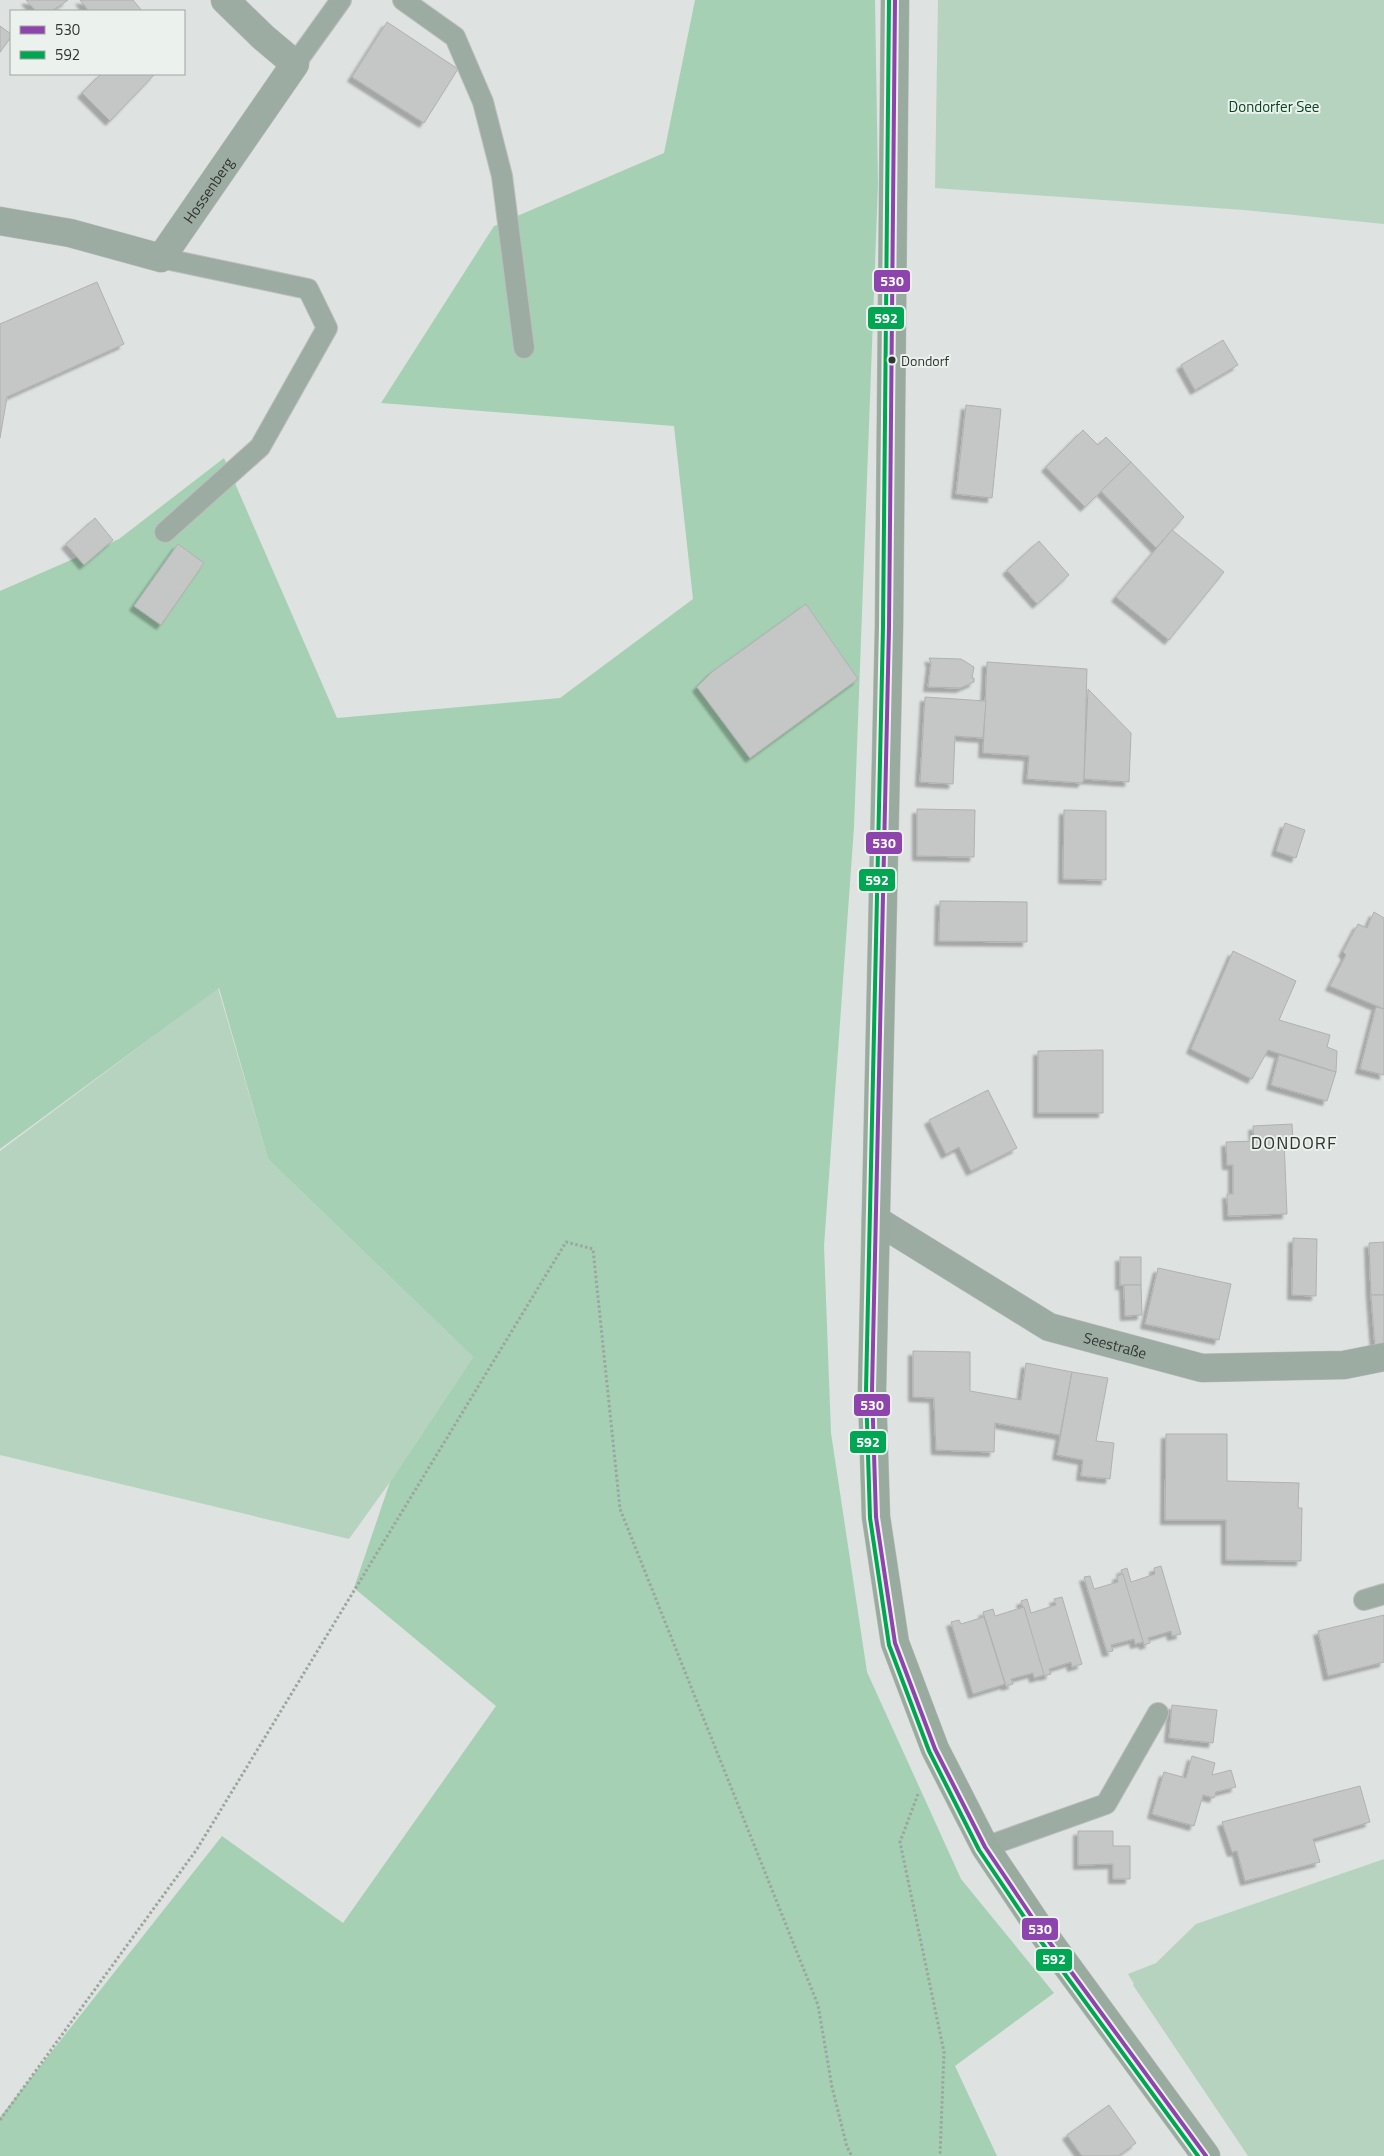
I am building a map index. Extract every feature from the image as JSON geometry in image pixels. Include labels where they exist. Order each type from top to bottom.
[{"type":"main road","points":[[895,0],[889,627],[872,1390],[876,1517],[894,1643],[935,1749],[986,1847],[1042,1932],[1206,2156]]},
{"type":"street","points":[[225,0],[263,37],[295,64]]},
{"type":"street","name":"Hossenberg","points":[[161,258],[295,64]]},
{"type":"street","points":[[0,220],[70,233],[161,258]]},
{"type":"street","name":"Seestraße","points":[[876,1220],[1048,1327],[1202,1368],[1344,1365],[1384,1358]]},
{"type":"lane","points":[[295,64],[341,0]]},
{"type":"lane","points":[[403,0],[455,37],[483,102],[502,176],[524,348]]},
{"type":"lane","points":[[161,258],[308,289],[327,328],[260,447],[166,532]]},
{"type":"lane","points":[[1364,1600],[1384,1594]]},
{"type":"lane","points":[[986,1847],[1106,1804],[1158,1713]]},
{"type":"path","points":[[0,2120],[197,1849],[566,1242],[593,1249],[620,1508],[818,2005],[832,2087],[847,2147],[852,2156]]},
{"type":"path","points":[[935,1749],[900,1842],[944,2052],[940,2156]]},
{"type":"green space","points":[[695,0],[875,0],[878,184],[854,827],[824,1246],[831,1433],[867,1672],[961,1879],[1054,1993],[955,2066],[997,2156],[0,2156],[0,2117],[222,1836],[343,1923],[496,1706],[354,1588],[390,1482],[473,1357],[268,1159],[219,988],[0,1149],[0,591],[119,539],[224,458],[337,718],[560,698],[693,599],[674,426],[381,403],[494,226],[664,153]]},
{"type":"green space","name":"Dondorfer See","points":[[938,0],[1384,0],[1384,224],[1244,210],[935,188]]},
{"type":"green space","points":[[218,988],[268,1159],[473,1357],[390,1482],[349,1539],[0,1455],[0,1151]]},
{"type":"green space","points":[[1384,1859],[1384,2156],[1248,2156],[1133,1985],[1128,1974],[1156,1963],[1196,1924]]},
{"type":"building","points":[[26,0],[68,0],[53,10],[35,10]]},
{"type":"building","points":[[80,0],[133,0],[141,10],[88,10]]},
{"type":"building","points":[[387,22],[458,69],[424,123],[352,77]]},
{"type":"building","points":[[0,26],[10,33],[10,38],[0,52]]},
{"type":"building","points":[[100,75],[154,75],[110,121],[82,93]]},
{"type":"building","points":[[97,282],[124,344],[7,397],[0,438],[0,324]]},
{"type":"building","points":[[1223,340],[1238,365],[1195,390],[1181,365]]},
{"type":"building","points":[[966,405],[1001,409],[992,498],[956,494]]},
{"type":"building","points":[[1083,430],[1098,445],[1106,437],[1131,462],[1085,507],[1046,467]]},
{"type":"building","points":[[1131,462],[1184,517],[1156,548],[1101,491]]},
{"type":"building","points":[[95,518],[113,540],[84,565],[66,544]]},
{"type":"building","points":[[1172,530],[1224,572],[1169,640],[1116,597]]},
{"type":"building","points":[[1039,541],[1069,575],[1037,604],[1007,570]]},
{"type":"building","points":[[178,544],[204,563],[161,625],[134,606]]},
{"type":"building","points":[[806,604],[858,679],[750,758],[697,687],[712,672]]},
{"type":"building","points":[[929,658],[961,659],[974,667],[972,678],[974,678],[974,682],[960,688],[928,687],[931,663]]},
{"type":"building","points":[[987,662],[1087,669],[1084,779],[1082,783],[1027,779],[1029,756],[983,753]]},
{"type":"building","points":[[1088,689],[1131,733],[1129,782],[1084,779]]},
{"type":"building","points":[[925,697],[986,701],[983,738],[955,736],[953,784],[920,782]]},
{"type":"building","points":[[917,809],[975,810],[974,857],[917,856]]},
{"type":"building","points":[[1064,810],[1106,811],[1106,880],[1063,879]]},
{"type":"building","points":[[1285,823],[1305,830],[1296,858],[1276,851]]},
{"type":"building","points":[[940,901],[1027,902],[1027,942],[939,941]]},
{"type":"building","points":[[1374,912],[1384,918],[1384,1009],[1330,986],[1346,955],[1343,952],[1358,924],[1367,928]]},
{"type":"building","points":[[1233,951],[1296,981],[1279,1020],[1330,1035],[1327,1047],[1337,1051],[1336,1072],[1268,1050],[1252,1079],[1191,1049]]},
{"type":"building","points":[[1376,1007],[1384,1009],[1384,1075],[1360,1069]]},
{"type":"building","points":[[1103,1050],[1103,1113],[1038,1113],[1038,1051]]},
{"type":"building","points":[[1279,1055],[1336,1072],[1327,1101],[1271,1085]]},
{"type":"building","points":[[988,1090],[1017,1148],[971,1171],[959,1147],[946,1154],[929,1120]]},
{"type":"building","points":[[1292,1124],[1293,1140],[1254,1142],[1253,1126]]},
{"type":"building","points":[[1284,1140],[1287,1214],[1228,1216],[1227,1194],[1233,1194],[1233,1165],[1227,1165],[1226,1142]]},
{"type":"building","points":[[1293,1238],[1317,1239],[1316,1296],[1292,1295]]},
{"type":"building","points":[[1384,1242],[1384,1295],[1371,1295],[1369,1243]]},
{"type":"building","points":[[1120,1257],[1141,1257],[1141,1285],[1120,1285]]},
{"type":"building","points":[[1158,1268],[1231,1284],[1219,1340],[1145,1324]]},
{"type":"building","points":[[1124,1285],[1141,1285],[1142,1315],[1125,1316]]},
{"type":"building","points":[[1371,1295],[1384,1295],[1384,1345],[1375,1347]]},
{"type":"building","points":[[913,1351],[970,1352],[970,1391],[1021,1400],[1026,1363],[1072,1372],[1060,1435],[995,1423],[994,1452],[936,1450],[934,1398],[913,1397]]},
{"type":"building","points":[[1072,1372],[1108,1378],[1096,1441],[1114,1443],[1110,1479],[1081,1476],[1083,1460],[1057,1455]]},
{"type":"building","points":[[1166,1434],[1227,1434],[1227,1481],[1299,1483],[1298,1508],[1302,1508],[1301,1561],[1226,1560],[1226,1520],[1165,1520]]},
{"type":"building","points":[[1161,1566],[1181,1634],[1172,1636],[1171,1631],[1148,1638],[1150,1643],[1144,1645],[1121,1570],[1127,1568],[1131,1582],[1155,1574],[1154,1568]]},
{"type":"building","points":[[1123,1574],[1143,1642],[1135,1644],[1134,1639],[1111,1645],[1113,1651],[1107,1652],[1084,1577],[1090,1576],[1094,1589],[1118,1582],[1117,1576]]},
{"type":"building","points":[[1062,1597],[1082,1664],[1072,1667],[1071,1662],[1049,1669],[1051,1674],[1044,1676],[1021,1601],[1027,1599],[1031,1613],[1056,1605],[1054,1599]]},
{"type":"building","points":[[1024,1607],[1044,1675],[1034,1678],[1033,1673],[1011,1679],[1013,1684],[1006,1686],[983,1612],[993,1609],[995,1616]]},
{"type":"building","points":[[1384,1615],[1384,1662],[1328,1676],[1318,1631]]},
{"type":"building","points":[[984,1617],[1005,1684],[973,1694],[951,1622],[959,1620],[961,1624]]},
{"type":"building","points":[[1172,1705],[1217,1710],[1213,1743],[1169,1738]]},
{"type":"building","points":[[1192,1756],[1215,1763],[1212,1775],[1231,1770],[1236,1787],[1216,1792],[1214,1798],[1203,1795],[1194,1826],[1152,1814],[1164,1772],[1186,1778]]},
{"type":"building","points":[[1360,1786],[1370,1822],[1313,1839],[1320,1862],[1245,1881],[1237,1851],[1232,1852],[1222,1822]]},
{"type":"building","points":[[1078,1831],[1113,1831],[1113,1846],[1130,1846],[1130,1879],[1113,1879],[1113,1864],[1078,1865]]},
{"type":"building","points":[[1109,2105],[1136,2143],[1118,2156],[1082,2156],[1067,2135]]},
{"type":"transit line","name":"592","points":[[889,0],[883,627],[866,1390],[870,1518],[889,1645],[929,1751],[979,1850],[1037,1936],[1198,2156]]},
{"type":"transit line","name":"530","points":[[895,0],[889,627],[872,1390],[876,1517],[895,1643],[935,1749],[985,1847],[1042,1932],[1206,2156]]},
{"type":"place","name":"Dondorf","points":[[892,360]]},
{"type":"district","name":"DONDORF","points":[[1294,1142]]}]
